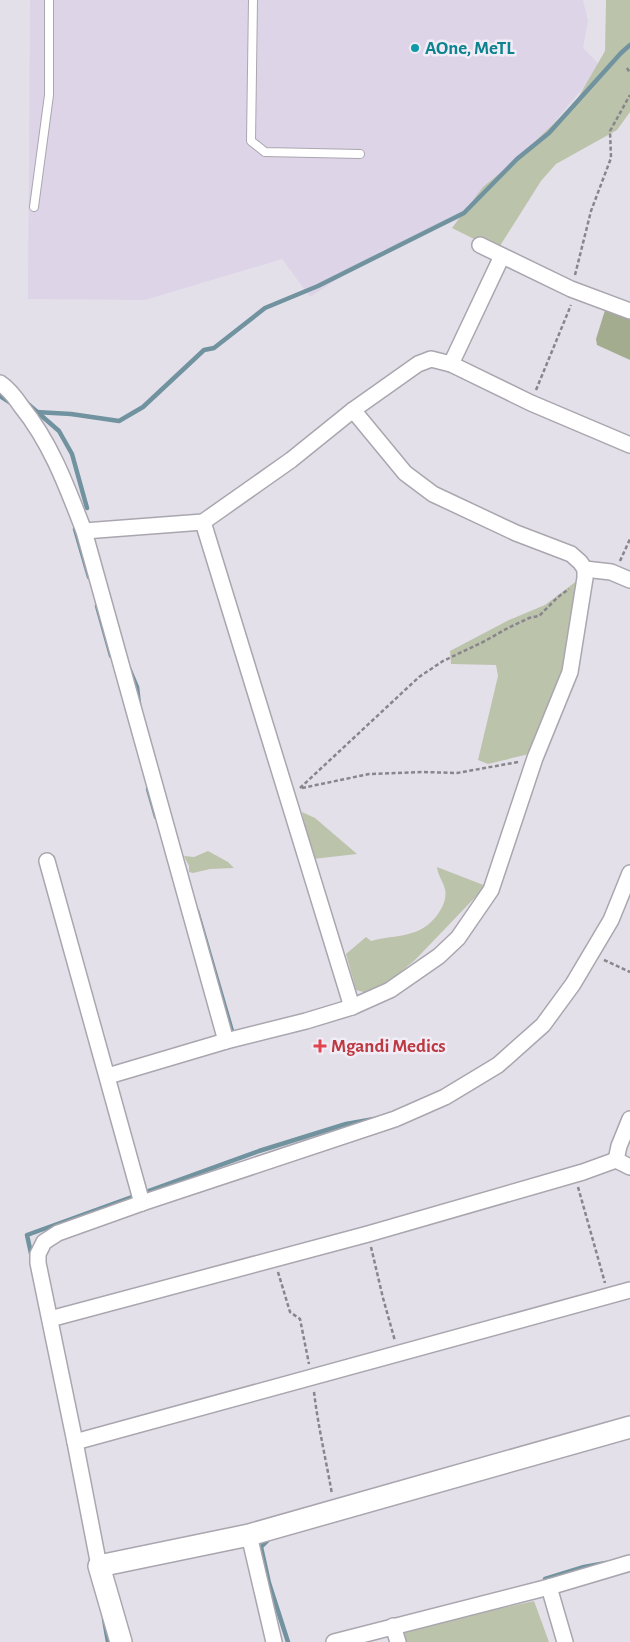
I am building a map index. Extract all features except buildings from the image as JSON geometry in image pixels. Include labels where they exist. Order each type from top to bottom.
[{"type":"street","points":[[480,245],[574,290],[630,311]]},
{"type":"street","points":[[451,364],[502,256]]},
{"type":"street","points":[[84,531],[203,522],[291,460],[353,410],[425,360],[437,360],[451,364],[531,403],[630,445]]},
{"type":"street","points":[[0,383],[7,388],[33,421],[56,461],[84,531],[226,1041]]},
{"type":"street","points":[[108,1076],[226,1041],[306,1021],[352,1007],[390,990],[439,956],[458,938],[491,890],[534,758],[570,672],[585,573],[580,562],[570,554],[516,533],[433,494],[405,473],[353,410]]},
{"type":"street","points":[[203,522],[352,1007]]},
{"type":"street","points":[[585,573],[611,572],[630,580]]},
{"type":"street","points":[[47,861],[142,1203]]},
{"type":"street","points":[[121,1642],[99,1566],[38,1263],[38,1254],[44,1242],[58,1233],[142,1203],[395,1119],[445,1097],[498,1065],[543,1025],[573,984],[611,920],[630,873]]},
{"type":"street","points":[[616,1160],[619,1146],[630,1119]]},
{"type":"street","points":[[50,1319],[368,1234],[616,1160],[630,1167]]},
{"type":"street","points":[[75,1442],[630,1290]]},
{"type":"street","points":[[99,1566],[249,1535],[630,1427]]},
{"type":"street","points":[[249,1535],[274,1642]]},
{"type":"street","points":[[334,1642],[549,1587],[630,1563]]},
{"type":"street","points":[[549,1587],[565,1642]]},
{"type":"street","points":[[393,1626],[398,1642]]},
{"type":"lane","points":[[34,208],[49,95],[49,0]]},
{"type":"lane","points":[[253,0],[251,140],[265,152],[360,154]]},
{"type":"path","points":[[627,68],[630,73]]},
{"type":"path","points":[[531,403],[574,290],[591,211],[611,158],[610,131],[630,95]]},
{"type":"path","points":[[611,572],[621,560],[630,539]]},
{"type":"path","points":[[534,758],[457,773],[369,774],[300,788],[419,677],[443,661],[529,618],[539,616],[585,573]]},
{"type":"path","points":[[591,954],[630,972]]},
{"type":"path","points":[[574,1174],[609,1296]]},
{"type":"path","points":[[368,1234],[377,1268],[382,1298],[398,1354]]},
{"type":"path","points":[[274,1258],[290,1312],[300,1319],[312,1376],[317,1419],[323,1440],[335,1511]]},
{"type":"shaded area","points":[[30,0],[583,0],[588,21],[583,48],[601,66],[482,210],[381,251],[310,297],[282,259],[145,300],[28,299]]},
{"type":"green space","points":[[606,0],[630,0],[630,112],[617,130],[556,164],[541,181],[498,249],[452,228],[483,187],[517,159],[575,103],[605,51]]},
{"type":"green space","points":[[606,307],[630,310],[630,360],[597,345],[596,339]]},
{"type":"green space","points":[[578,580],[569,655],[529,754],[488,764],[478,760],[498,676],[496,665],[451,664],[450,651],[509,620],[545,605]]},
{"type":"green space","points":[[302,812],[315,818],[357,854],[313,859]]},
{"type":"green space","points":[[208,851],[228,862],[234,868],[189,872],[189,866],[184,856],[194,857]]},
{"type":"green space","points":[[437,867],[486,886],[416,959],[395,977],[367,993],[356,990],[346,954],[366,937],[371,941],[408,934],[424,928],[431,922],[438,914],[445,896],[445,889]]},
{"type":"green space","points":[[534,1601],[549,1642],[401,1642],[399,1631]]},
{"type":"waterway","points":[[36,412],[71,414],[119,421],[143,407],[204,350],[214,348],[265,308],[318,286],[464,213],[517,159],[549,133],[630,45]]},
{"type":"waterway","points":[[0,396],[11,403]]},
{"type":"waterway","points":[[28,404],[59,431],[72,454],[87,508]]},
{"type":"waterway","points":[[75,529],[89,577]]},
{"type":"waterway","points":[[97,606],[111,656]]},
{"type":"waterway","points":[[129,668],[137,687],[139,704]]},
{"type":"waterway","points":[[148,789],[156,817]]},
{"type":"waterway","points":[[197,911],[234,1038]]},
{"type":"waterway","points":[[32,1258],[27,1235],[259,1151],[346,1124],[374,1119]]},
{"type":"waterway","points":[[270,1538],[261,1547],[269,1583],[288,1642]]},
{"type":"waterway","points":[[545,1579],[584,1567],[606,1563]]},
{"type":"waterway","points":[[104,1619],[108,1642]]},
{"type":"place","name":"AOne, MeTL","points":[[415,48]]},
{"type":"place","name":"Mgandi Medics","points":[[320,1046]]}]
